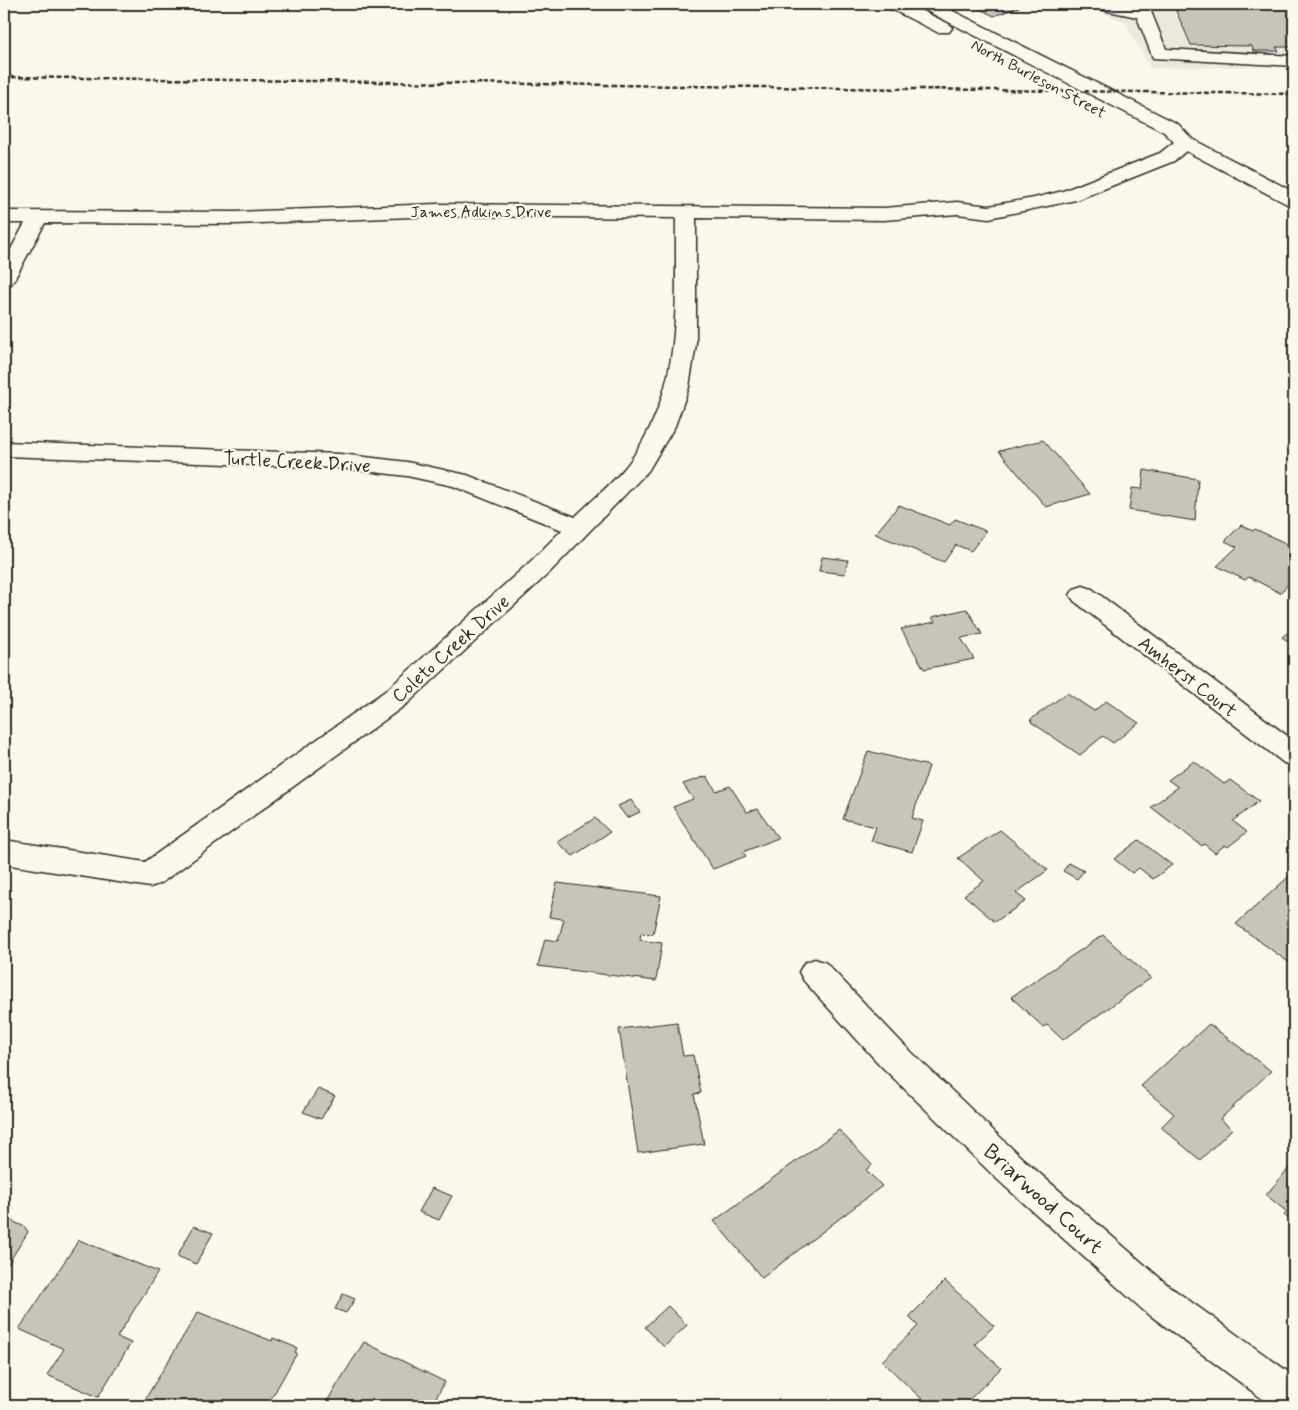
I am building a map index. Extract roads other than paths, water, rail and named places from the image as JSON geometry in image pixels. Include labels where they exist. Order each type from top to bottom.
[{"type":"street","name":"North Burleson Street","points":[[895,4],[1150,136],[1185,143],[1294,200]]},
{"type":"street","name":"North Burleson Street","points":[[927,4],[1171,128],[1185,143]]},
{"type":"street","points":[[1100,4],[1112,8],[1142,8],[1159,54],[1189,58],[1294,61]]},
{"type":"street","name":"James Adkins Drive","points":[[4,217],[235,218],[437,210],[884,214],[957,208],[989,212],[1069,196],[1167,157],[1185,143]]},
{"type":"street","name":"Coleto Creek Drive","points":[[4,852],[150,875],[398,696],[539,568],[640,466],[663,426],[678,387],[685,344],[686,213]]},
{"type":"street","points":[[4,280],[38,218]]},
{"type":"street","name":"Turtle Creek Drive","points":[[4,449],[340,461],[407,469],[459,480],[579,528]]},
{"type":"street","name":"Amherst Court","points":[[1083,595],[1294,756]]},
{"type":"street","name":"Briarwood Court","points":[[816,972],[892,1055],[1011,1170],[1156,1298],[1294,1399]]},
{"type":"railway","points":[[4,77],[1294,94]]}]
